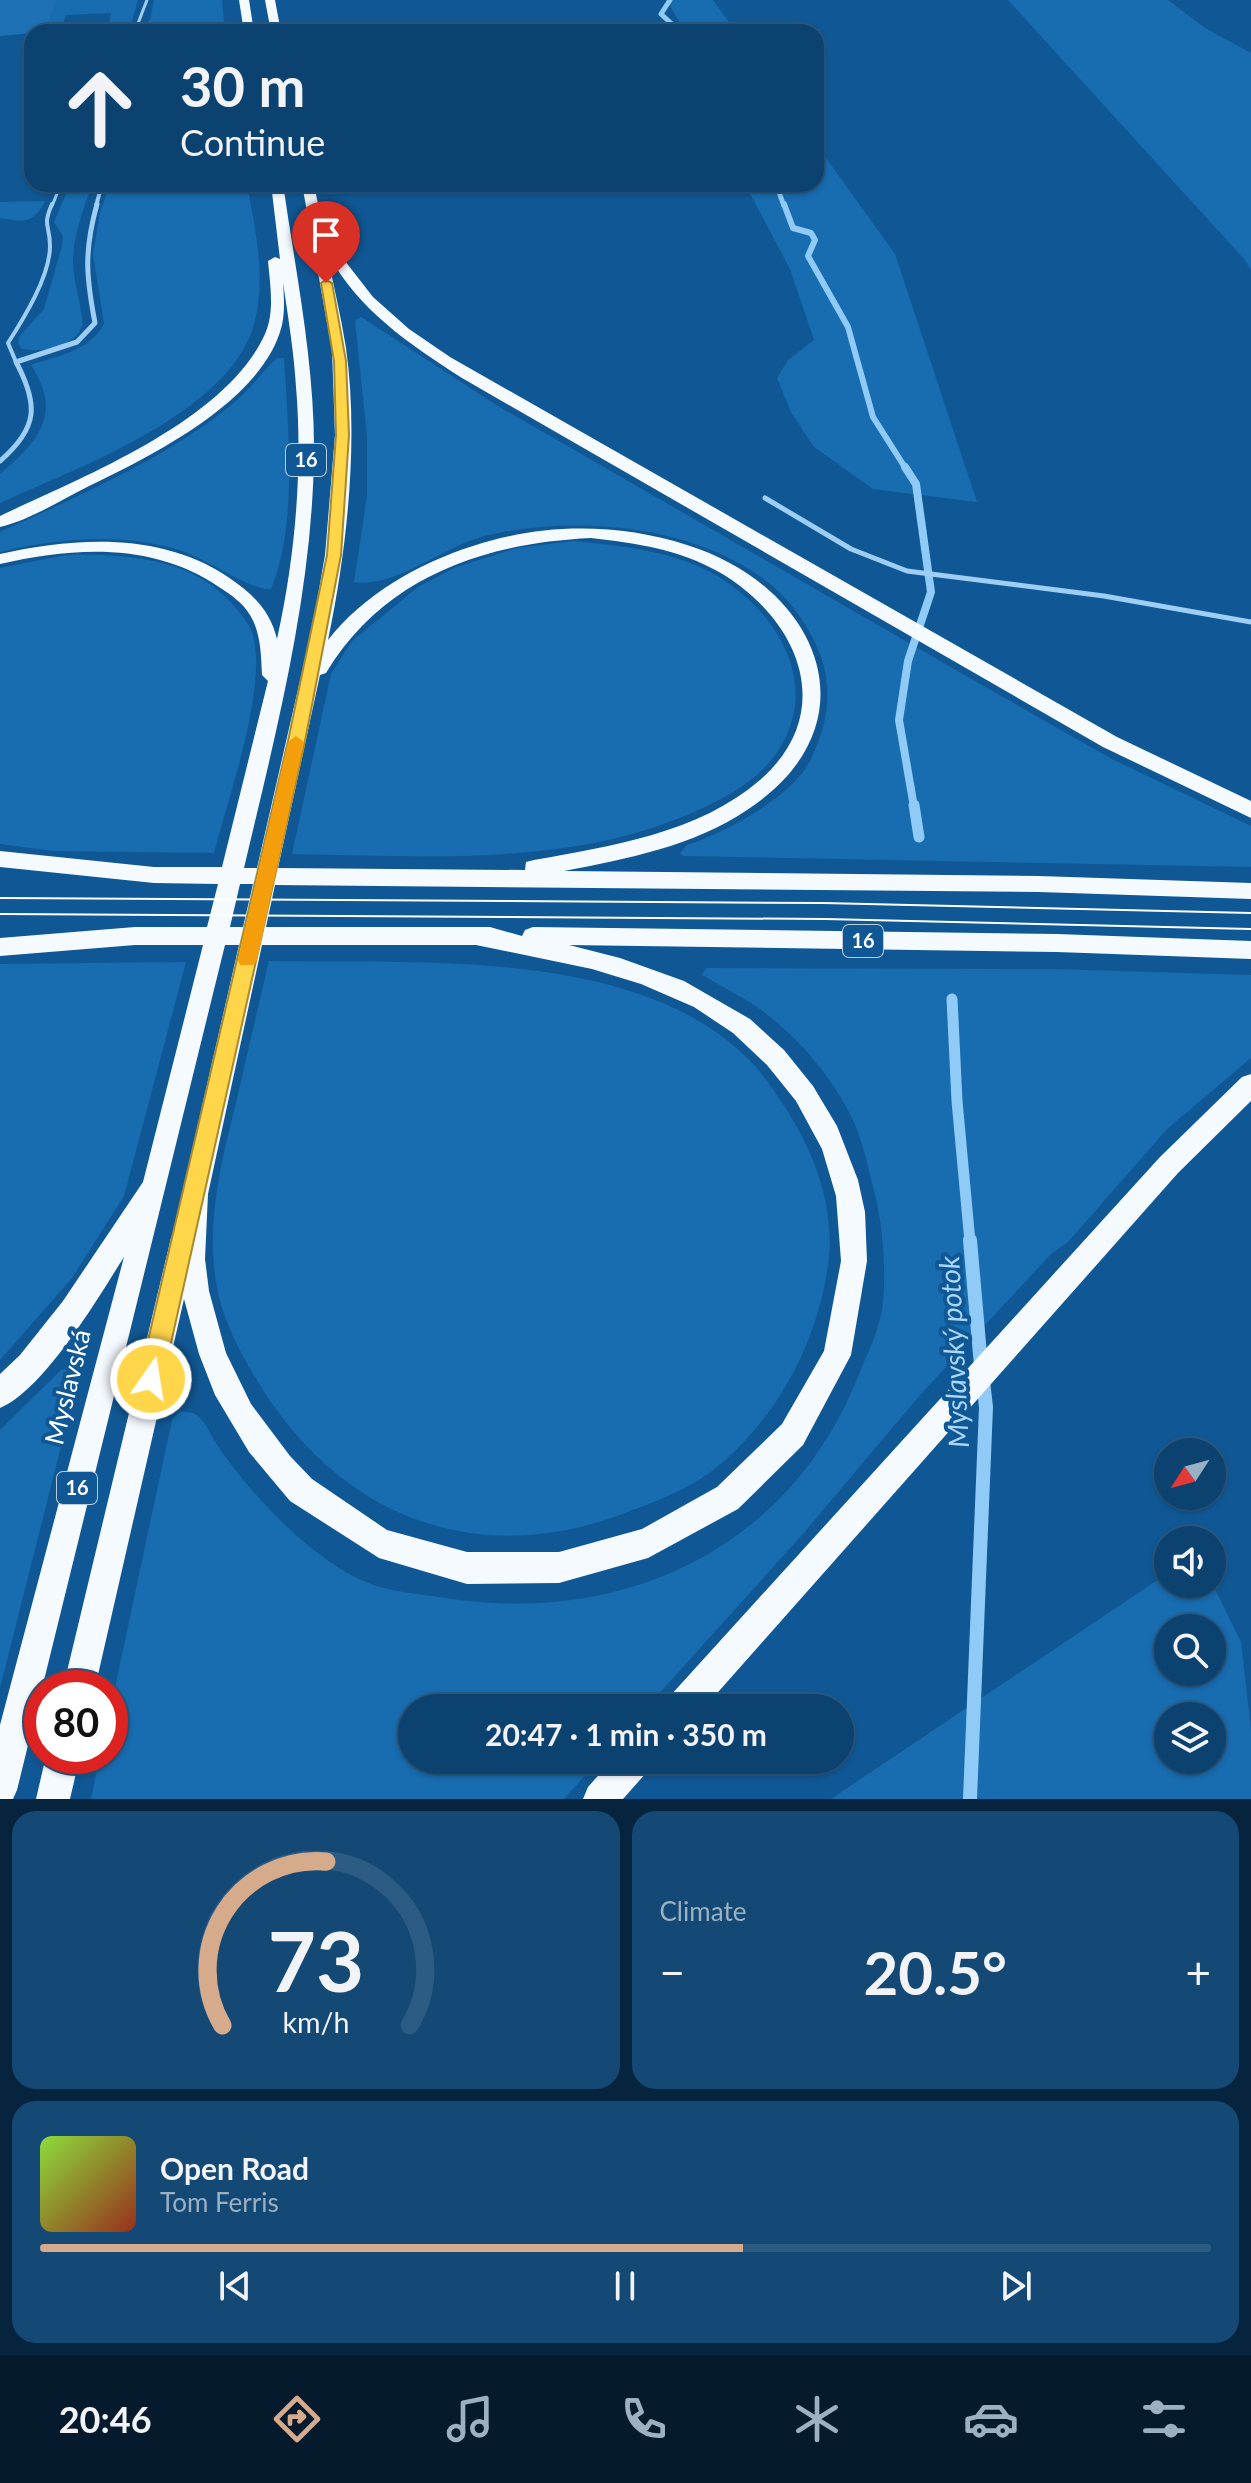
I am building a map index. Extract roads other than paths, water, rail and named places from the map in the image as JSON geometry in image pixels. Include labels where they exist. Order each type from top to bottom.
[{"type":"highway","points":[[244,0],[248,24]]},
{"type":"highway","points":[[270,0],[274,24]]},
{"type":"highway","name":"16","points":[[155,1186],[271,712],[295,594],[306,455],[304,387],[278,192]]},
{"type":"highway","name":"16","points":[[83,1670],[195,1194],[303,711],[334,555],[343,435],[340,361],[310,192]]},
{"type":"highway","points":[[312,202],[332,250],[355,288],[380,315],[403,333],[523,408],[961,659],[1124,749],[1251,810]]},
{"type":"highway","points":[[0,522],[177,432],[220,400],[255,364],[270,339],[276,318],[275,255],[281,206]]},
{"type":"highway","points":[[303,711],[326,654],[360,619],[421,573],[493,543],[563,533],[625,536],[655,542],[707,559],[732,572],[787,619],[809,665],[811,712],[792,759],[775,777],[722,814],[663,840],[591,858],[480,877]]},
{"type":"highway","points":[[0,559],[57,548],[105,547],[157,552],[206,570],[241,595],[262,619],[271,662],[271,712]]},
{"type":"highway","points":[[0,859],[154,875]]},
{"type":"highway","points":[[0,875],[347,875],[1039,884],[1251,891]]},
{"type":"highway","name":"16","points":[[0,936],[476,936],[1057,943],[1251,950]]},
{"type":"highway","points":[[0,947],[135,936]]},
{"type":"highway","points":[[195,1194],[192,1238],[195,1286],[215,1357],[233,1398],[247,1424],[281,1471],[323,1510],[378,1542],[436,1563],[490,1569],[540,1570],[600,1561],[661,1540],[710,1512],[766,1464],[790,1438],[832,1372],[851,1302],[855,1243],[851,1207],[833,1145],[816,1110],[775,1055],[733,1019],[705,1001],[662,981],[615,965],[476,936]]},
{"type":"highway","points":[[695,1694],[1169,1165],[1251,1085]]},
{"type":"highway","points":[[0,1394],[30,1365],[73,1311],[155,1186]]},
{"type":"highway","name":"Myslavská","points":[[0,1790],[155,1186]]},
{"type":"highway","points":[[53,1799],[59,1774]]},
{"type":"highway","points":[[600,1799],[622,1774]]},
{"type":"street","points":[[0,461],[20,442],[32,422],[33,400],[16,362],[77,342],[95,323],[87,279],[87,240],[100,192]]},
{"type":"lane","points":[[138,24],[147,0]]},
{"type":"lane","points":[[16,362],[8,343],[33,304],[50,247],[44,225],[58,192]]},
{"type":"lane","points":[[765,498],[848,548],[882,564],[907,571],[1104,596],[1251,622]]},
{"type":"waterway","name":"Myslavský potok","points":[[670,0],[661,14],[672,24]]},
{"type":"waterway","name":"Myslavský potok","points":[[779,192],[784,206]]},
{"type":"waterway","name":"Myslavský potok","points":[[784,204],[793,228],[811,233],[815,240],[808,256],[848,327],[873,417],[906,469]]},
{"type":"waterway","name":"Myslavský potok","points":[[905,467],[916,484],[931,592],[908,661],[899,720],[914,807]]},
{"type":"waterway","name":"Myslavský potok","points":[[914,805],[919,837]]},
{"type":"waterway","name":"Myslavský potok","points":[[952,999],[957,1101],[970,1242]]},
{"type":"waterway","name":"Myslavský potok","points":[[970,1240],[981,1366]]},
{"type":"waterway","name":"Myslavský potok","points":[[970,1799],[986,1407],[983,1381]]},
{"type":"tram line","points":[[0,898],[823,903],[1251,913]]},
{"type":"tram line","points":[[0,914],[825,919],[1251,929]]}]
